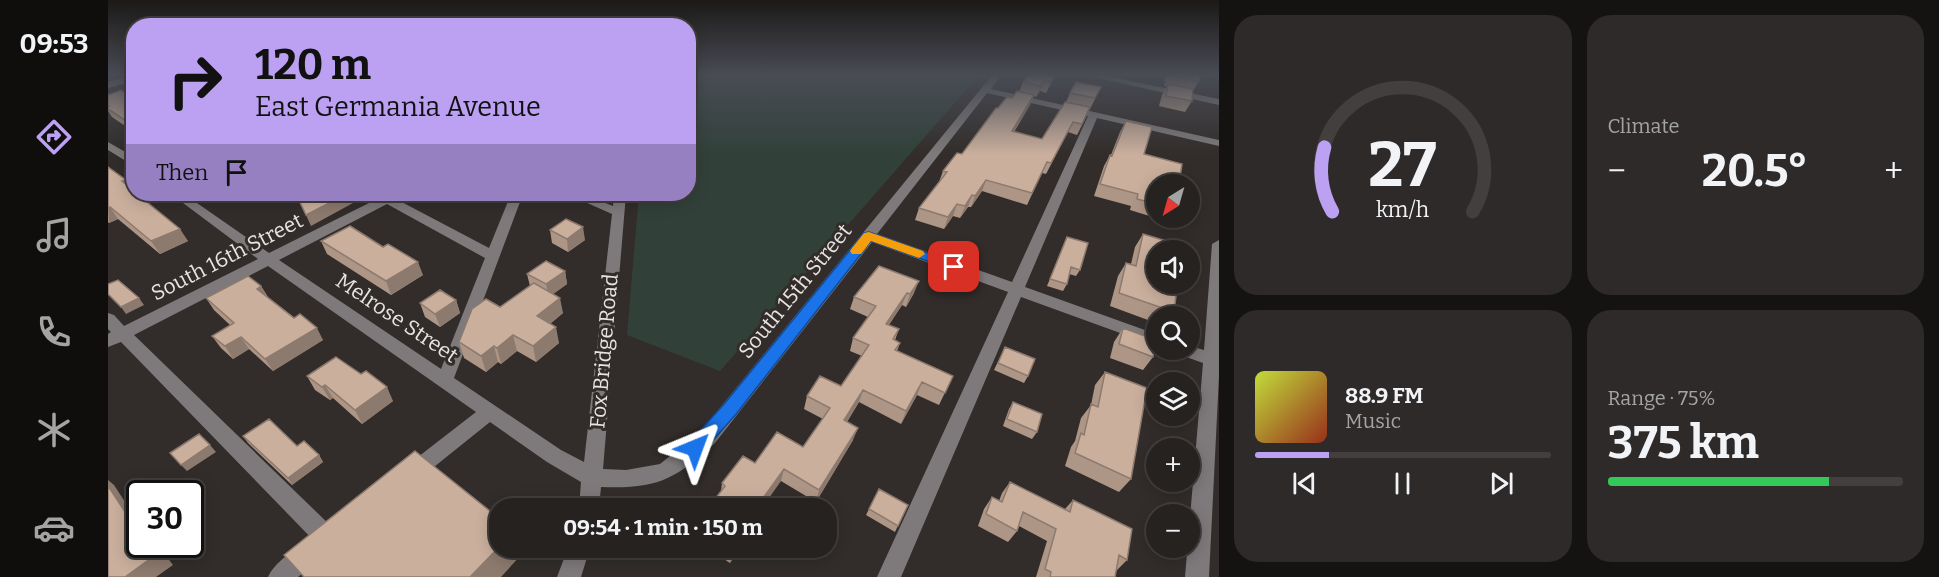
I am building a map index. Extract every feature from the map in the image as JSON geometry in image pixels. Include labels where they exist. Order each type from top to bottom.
[{"type":"street","name":"South 15th Street","points":[[593,478],[626,479],[664,472],[682,460],[708,437],[976,101]]},
{"type":"street","points":[[1035,101],[1219,143]]},
{"type":"street","points":[[889,577],[1094,114]]},
{"type":"street","points":[[108,145],[126,157]]},
{"type":"street","name":"Melrose Street","points":[[187,201],[554,456],[593,478]]},
{"type":"street","name":"South 16th Street","points":[[115,337],[268,259],[375,201]]},
{"type":"street","points":[[397,201],[493,256]]},
{"type":"street","points":[[445,380],[514,201]]},
{"type":"street","points":[[590,201],[616,212]]},
{"type":"street","name":"Fox Bridge Road","points":[[590,498],[618,201]]},
{"type":"street","points":[[869,236],[1146,335]]},
{"type":"street","points":[[1197,577],[1215,361],[1219,244]]},
{"type":"street","points":[[108,319],[115,337],[327,538]]},
{"type":"street","points":[[1200,356],[1215,361]]},
{"type":"street","points":[[400,482],[490,412]]},
{"type":"street","points":[[280,577],[345,524]]},
{"type":"street","points":[[569,577],[576,558]]},
{"type":"green space","points":[[696,101],[956,101],[720,371],[627,335],[638,201],[696,201]]},
{"type":"building","points":[[108,101],[126,101],[126,121],[108,109]]},
{"type":"building","points":[[1004,101],[1030,101],[1012,131],[1042,139],[1065,102],[1090,107],[1082,124],[1073,122],[1051,163],[1047,162],[1032,193],[986,180],[965,206],[957,204],[948,217],[919,208],[947,172],[943,171],[957,153],[962,154]]},
{"type":"building","points":[[1126,121],[1152,127],[1144,154],[1182,164],[1180,174],[1146,174],[1146,201],[1137,199],[1138,194],[1100,184],[1110,155],[1112,156]]},
{"type":"building","points":[[108,167],[126,180],[122,181],[126,184],[126,201],[146,201],[180,229],[151,241],[110,207],[108,208]]},
{"type":"building","points":[[299,201],[333,201],[306,215]]},
{"type":"building","points":[[566,219],[583,227],[567,239],[550,230]]},
{"type":"building","points":[[350,226],[383,247],[388,244],[418,262],[386,281],[321,241]]},
{"type":"building","points":[[1143,234],[1163,240],[1146,240],[1146,294],[1176,296],[1175,306],[1157,306],[1119,293],[1126,263],[1136,266]]},
{"type":"building","points":[[1067,237],[1088,243],[1080,270],[1071,267],[1067,284],[1050,279]]},
{"type":"building","points":[[546,261],[565,271],[546,284],[527,274]]},
{"type":"building","points":[[879,266],[919,281],[910,294],[907,293],[886,324],[899,329],[893,339],[900,343],[895,350],[953,376],[945,393],[922,382],[906,411],[863,390],[844,420],[858,428],[819,490],[784,469],[763,498],[716,498],[725,486],[722,483],[743,456],[755,463],[777,432],[803,447],[830,408],[807,396],[820,376],[841,386],[869,345],[853,338],[876,306],[854,297]]},
{"type":"building","points":[[248,276],[261,286],[257,289],[294,318],[300,314],[317,328],[265,359],[241,337],[225,346],[212,336],[234,323],[206,298]]},
{"type":"building","points":[[118,280],[139,298],[121,307],[108,294],[108,284]]},
{"type":"building","points":[[534,283],[560,298],[537,316],[556,327],[533,346],[513,335],[497,348],[494,346],[481,356],[459,342],[472,309],[486,299],[500,307]]},
{"type":"building","points":[[440,290],[456,300],[435,314],[420,303]]},
{"type":"building","points":[[1123,328],[1146,336],[1146,354],[1119,344]]},
{"type":"building","points":[[1005,347],[1035,359],[1028,376],[998,363]]},
{"type":"building","points":[[336,357],[361,374],[366,371],[387,387],[355,410],[325,385],[322,387],[307,376]]},
{"type":"building","points":[[1105,372],[1146,388],[1131,479],[1075,453],[1081,433],[1084,435],[1091,404],[1098,407]]},
{"type":"building","points":[[1013,402],[1042,414],[1037,432],[1007,419]]},
{"type":"building","points":[[269,419],[297,446],[304,441],[319,455],[288,478],[243,436]]},
{"type":"building","points":[[199,434],[210,445],[181,465],[170,453]]},
{"type":"building","points":[[415,451],[489,510],[489,557],[470,577],[304,577],[284,555]]},
{"type":"building","points":[[1010,482],[1070,512],[1073,500],[1132,529],[1127,560],[1119,555],[1115,577],[1050,577],[1051,572],[1045,569],[1056,529],[1023,512],[1017,531],[986,514],[992,497],[1002,502]]},
{"type":"building","points":[[108,486],[126,513],[126,558],[151,558],[125,577],[108,577]]},
{"type":"building","points":[[879,489],[908,505],[898,526],[869,509]]},
{"type":"slow traffic","points":[[856,251],[869,236],[919,254]]},
{"type":"route","points":[[695,448],[708,437],[869,236],[954,267]]}]
